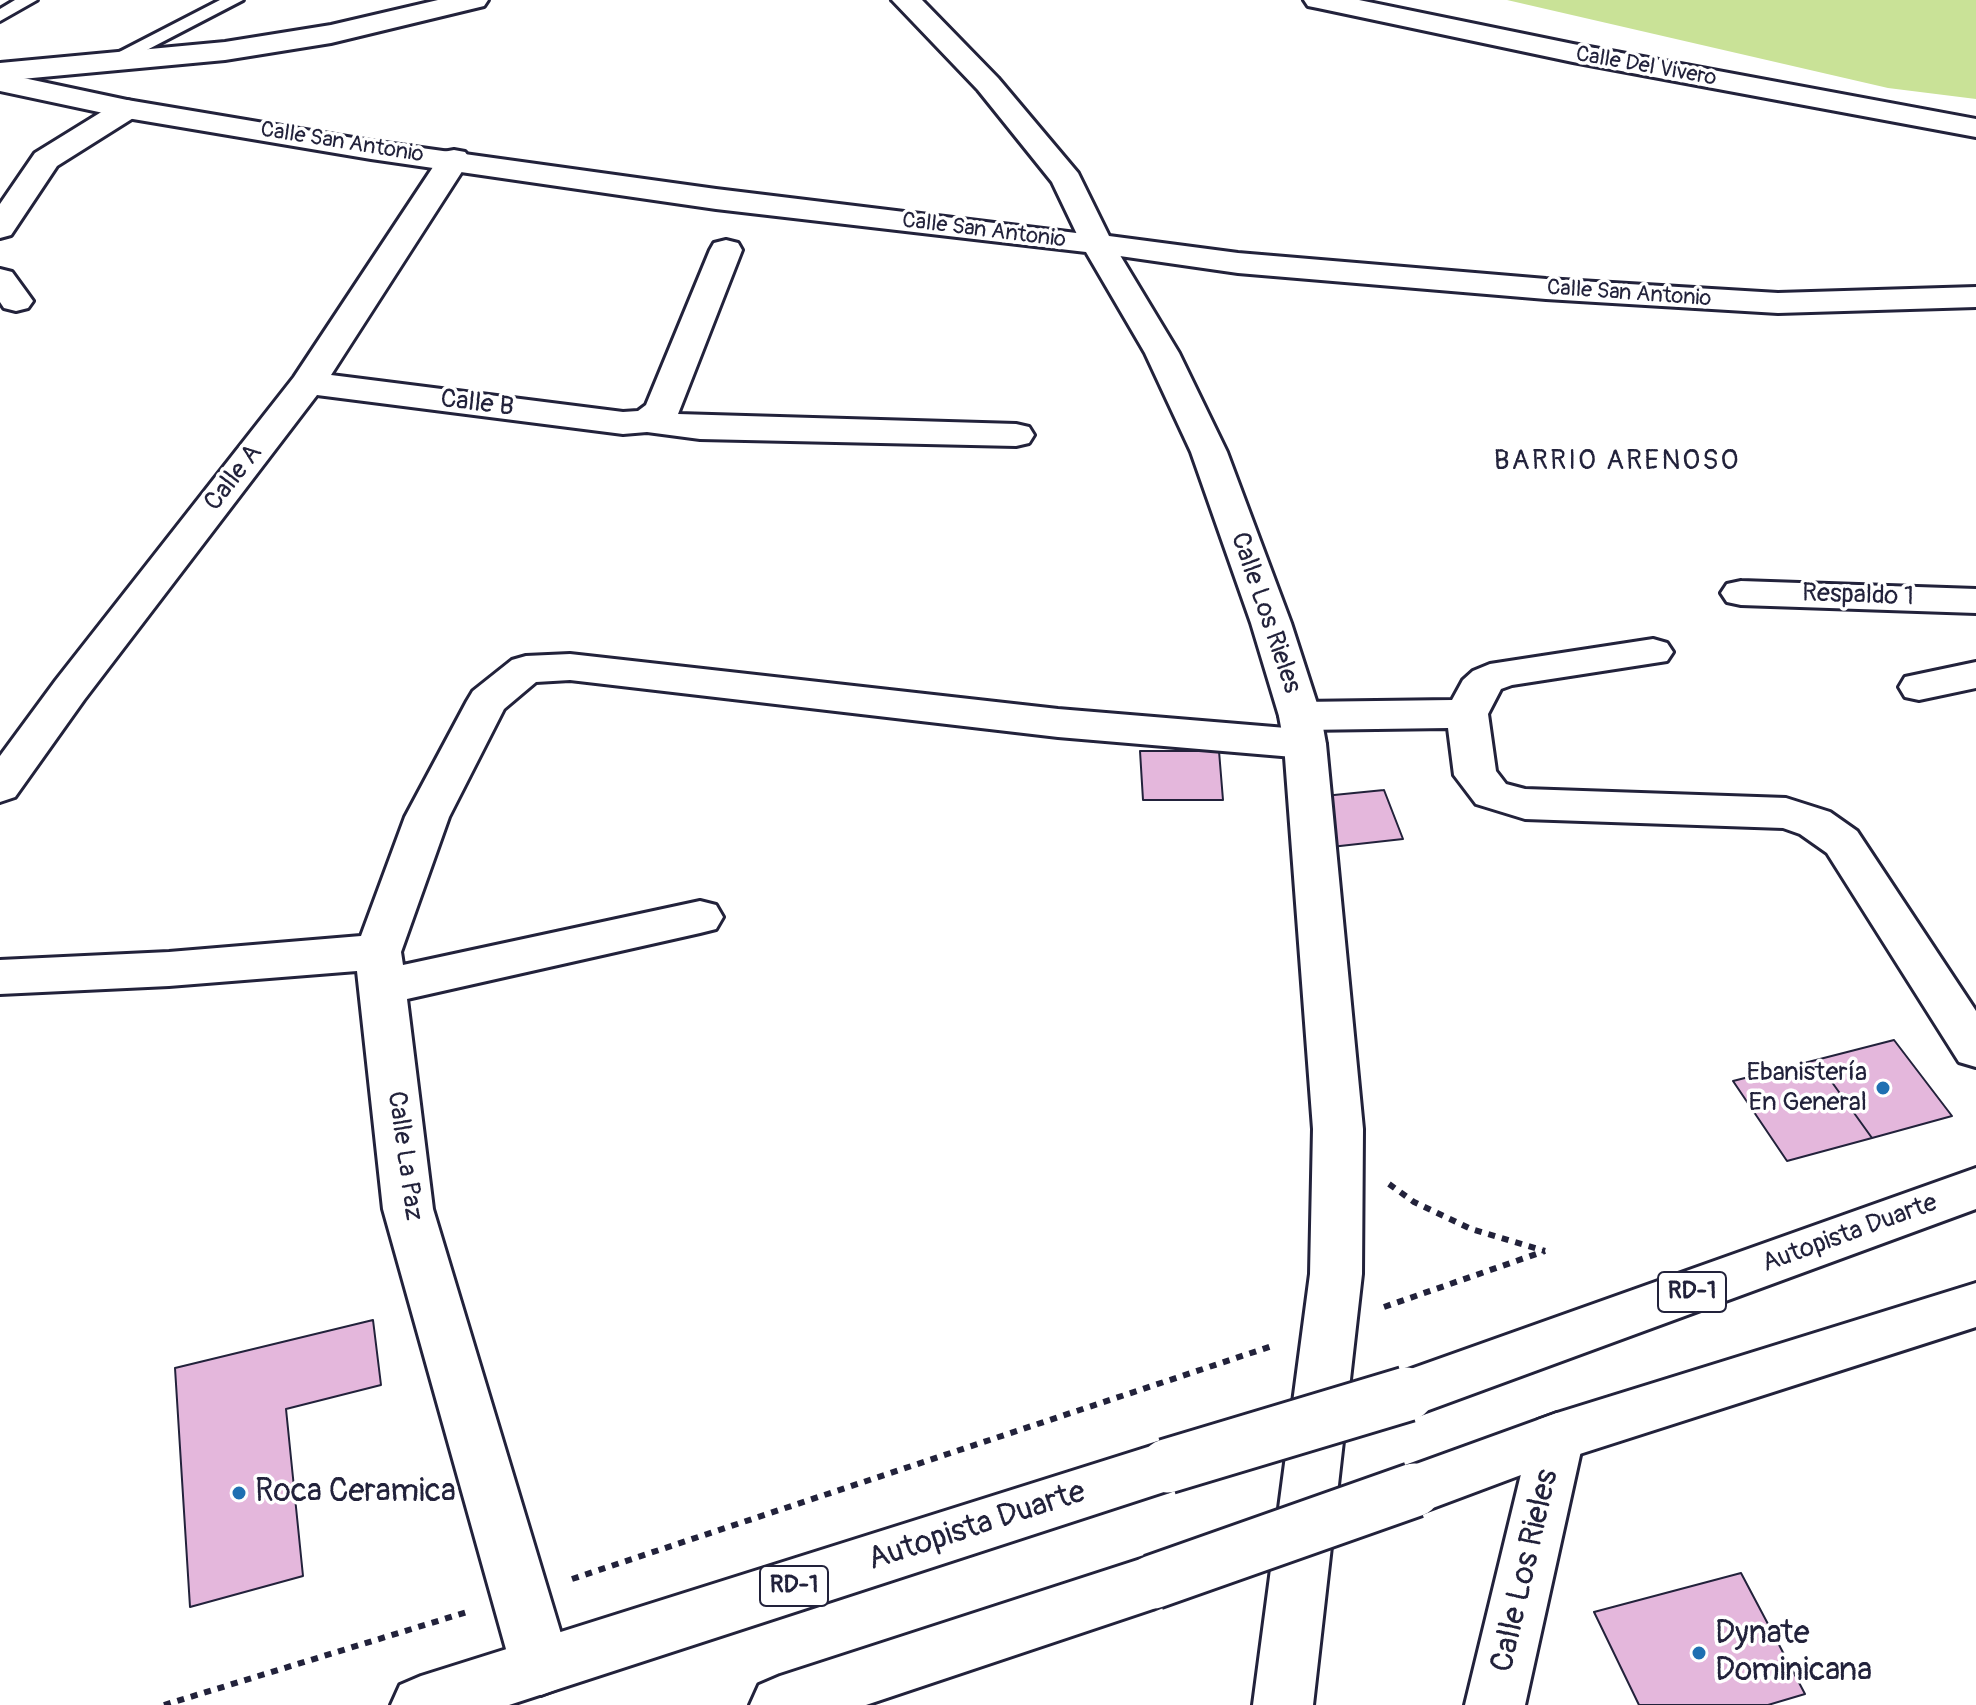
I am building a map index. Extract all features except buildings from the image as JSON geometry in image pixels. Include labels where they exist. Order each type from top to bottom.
[{"type":"main road","points":[[0,72],[225,51],[317,37],[474,0]]},
{"type":"main road","name":"Calle Los Rieles","points":[[906,0],[988,84],[1067,180],[1097,244],[1162,353],[1209,452],[1271,623],[1302,730],[1338,1129],[1336,1274],[1283,1705]]},
{"type":"main road","name":"Calle Del Vivero","points":[[1318,0],[1573,53],[1976,128]]},
{"type":"main road","name":"Calle San Antonio","points":[[0,82],[127,109],[371,150],[454,159],[716,199],[1238,263],[1562,290],[1778,303],[1976,297]]},
{"type":"main road","points":[[0,228],[46,160],[127,109]]},
{"type":"main road","name":"Calle A","points":[[0,787],[70,690],[308,383],[454,159]]},
{"type":"main road","points":[[647,421],[662,411],[726,250]]},
{"type":"main road","name":"Calle B","points":[[308,383],[623,423],[647,421],[700,428],[1016,435]]},
{"type":"main road","name":"Respaldo 1","points":[[1741,593],[1976,601]]},
{"type":"main road","points":[[1653,652],[1504,673],[1487,680],[1477,690],[1467,714],[1475,775],[1491,794],[1525,804],[1786,813],[1815,823],[1842,842],[1976,1049]]},
{"type":"main road","name":"Calle La Paz","points":[[541,1667],[408,1209],[380,969],[427,817],[488,701],[526,669],[570,667],[1058,723],[1302,730]]},
{"type":"main road","points":[[1919,687],[1976,675]]},
{"type":"main road","points":[[1302,730],[1467,714]]},
{"type":"main road","points":[[0,977],[169,969],[380,969],[700,917]]},
{"type":"main road","name":"Autopista Duarte","points":[[421,1705],[1167,1466],[1407,1394],[1976,1188]]},
{"type":"main road","points":[[780,1705],[1153,1582],[1557,1437],[1976,1305]]},
{"type":"main road","name":"Calle Los Rieles","points":[[1495,1705],[1557,1437]]},
{"type":"lane","points":[[0,16],[28,0]]},
{"type":"lane","points":[[109,62],[234,0]]},
{"type":"path","points":[[1338,1129],[1370,1171],[1414,1202],[1471,1229],[1545,1251],[1402,1301]]},
{"type":"path","points":[[164,1705],[521,1596],[1243,1356]]},
{"type":"green space","points":[[1507,0],[1976,0],[1976,99],[1888,88]]},
{"type":"place","name":"Ebanistería En General","points":[[1883,1088]]},
{"type":"place","name":"Roca Ceramica","points":[[239,1493]]},
{"type":"place","name":"Dynate Dominicana","points":[[1699,1653]]},
{"type":"district","name":"BARRIO ARENOSO","points":[[1617,462]]}]
